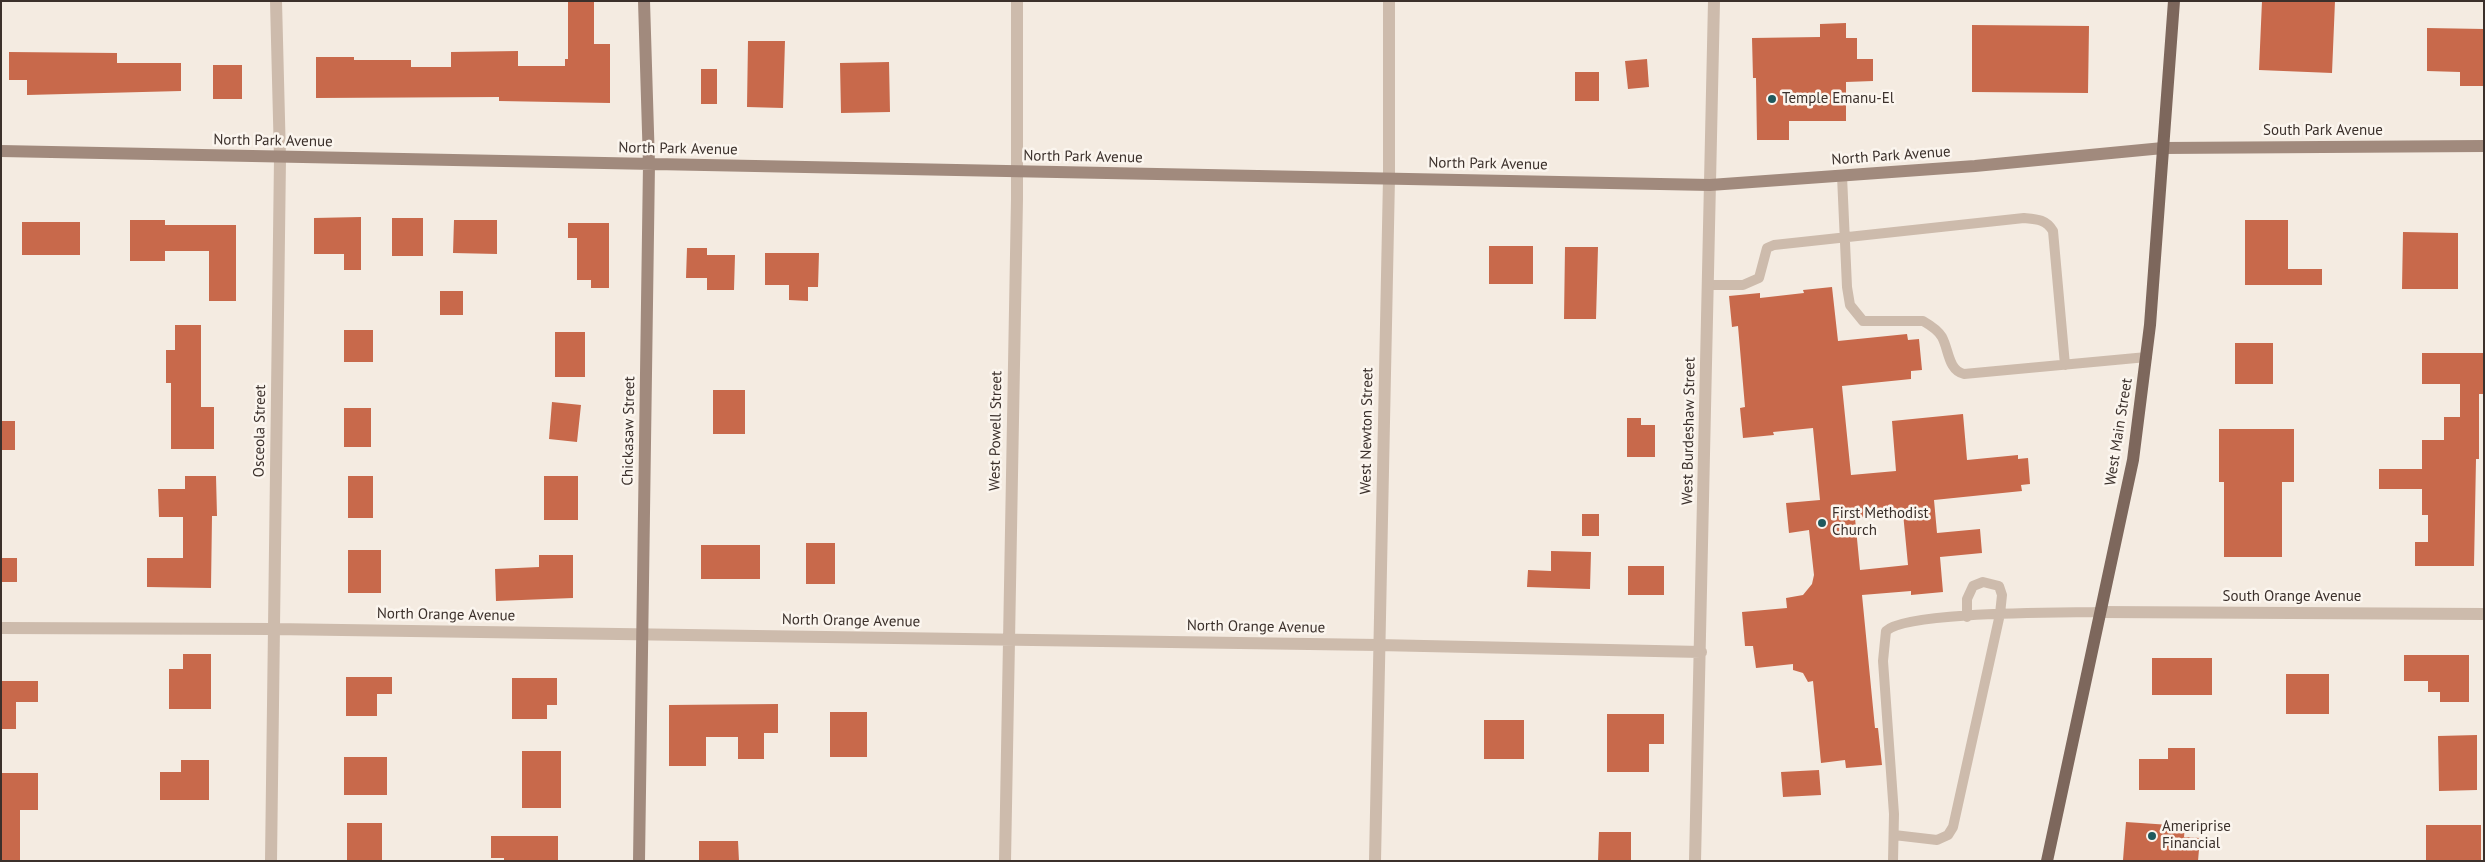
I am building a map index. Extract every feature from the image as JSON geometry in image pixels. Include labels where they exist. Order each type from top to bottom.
[{"type":"main road","name":"West Main Street","points":[[2047,861],[2134,460],[2146,357],[2174,1]]},
{"type":"street","name":"Osceola Street","points":[[271,861],[280,158],[276,1]]},
{"type":"street","name":"Chickasaw Street","points":[[639,861],[648,164],[644,1]]},
{"type":"street","name":"West Powell Street","points":[[1005,861],[1017,173],[1018,1]]},
{"type":"street","name":"West Newton Street","points":[[1375,861],[1389,178],[1389,1]]},
{"type":"street","name":"West Burdeshaw Street","points":[[1695,861],[1714,1]]},
{"type":"street","name":"South Park Avenue","points":[[2163,148],[2484,146]]},
{"type":"street","name":"North Park Avenue","points":[[1,151],[1017,173],[1710,184],[1842,176],[2163,148]]},
{"type":"street","name":"South Orange Avenue","points":[[2100,612],[2484,614]]},
{"type":"street","name":"North Orange Avenue","points":[[1,628],[273,629],[1378,644],[1701,652]]},
{"type":"lane","points":[[1842,176],[1843,236],[1850,305],[1863,320],[1923,321],[1941,336],[1952,366],[1957,372],[1964,374],[2146,357]]},
{"type":"lane","points":[[1709,284],[1752,283],[1759,278],[1767,248],[1774,245],[1843,236],[2024,218],[2038,220],[2049,224],[2052,230],[2065,365]]},
{"type":"lane","points":[[1894,834],[1937,840],[1948,835],[1953,827],[2000,614],[2002,595],[1999,586],[1983,582],[1973,586],[1962,617]]},
{"type":"lane","points":[[1893,861],[1892,769],[1883,661],[1886,632],[1897,624],[1962,617],[2000,614],[2100,612]]},
{"type":"building","points":[[568,1],[594,1],[594,44],[610,44],[610,103],[499,101],[499,97],[316,98],[316,57],[354,57],[354,60],[411,60],[411,67],[451,67],[451,52],[518,51],[518,66],[565,66],[565,59],[568,59]]},
{"type":"building","points":[[2262,1],[2335,1],[2332,73],[2259,70]]},
{"type":"building","points":[[1846,23],[1846,38],[1857,38],[1857,59],[1873,59],[1873,81],[1846,82],[1846,121],[1789,121],[1789,140],[1757,140],[1756,78],[1753,78],[1752,38],[1820,37],[1820,24]]},
{"type":"building","points":[[1972,25],[2089,26],[2088,93],[1972,92]]},
{"type":"building","points":[[2427,28],[2484,29],[2484,86],[2460,86],[2460,72],[2427,71]]},
{"type":"building","points":[[748,41],[785,41],[783,108],[747,107]]},
{"type":"building","points":[[9,52],[117,53],[117,63],[181,63],[181,91],[27,95],[27,80],[9,80]]},
{"type":"building","points":[[1647,59],[1649,87],[1628,89],[1625,61]]},
{"type":"building","points":[[889,62],[890,112],[841,113],[840,63]]},
{"type":"building","points":[[213,65],[242,65],[242,99],[213,99]]},
{"type":"building","points":[[701,69],[717,69],[717,104],[701,104]]},
{"type":"building","points":[[1575,72],[1599,72],[1599,101],[1575,101]]},
{"type":"building","points":[[361,217],[361,270],[344,270],[344,254],[314,254],[314,218]]},
{"type":"building","points":[[392,218],[423,218],[423,256],[392,256]]},
{"type":"building","points":[[130,220],[165,220],[165,225],[236,225],[236,301],[209,301],[209,251],[165,251],[165,261],[130,261]]},
{"type":"building","points":[[454,220],[497,220],[497,254],[453,253]]},
{"type":"building","points":[[2245,220],[2288,220],[2288,269],[2322,269],[2322,285],[2245,285]]},
{"type":"building","points":[[22,222],[80,222],[80,255],[22,255]]},
{"type":"building","points":[[568,223],[609,223],[609,288],[591,288],[591,280],[577,280],[577,238],[568,238]]},
{"type":"building","points":[[2403,232],[2458,233],[2458,289],[2402,289]]},
{"type":"building","points":[[1489,246],[1533,246],[1533,284],[1489,284]]},
{"type":"building","points":[[1565,247],[1598,247],[1596,319],[1564,319]]},
{"type":"building","points":[[687,248],[707,248],[707,255],[735,255],[734,290],[707,290],[707,278],[686,278]]},
{"type":"building","points":[[765,253],[819,253],[818,287],[808,287],[808,301],[789,300],[789,285],[765,285]]},
{"type":"building","name":"First Methodist Church","points":[[1832,287],[1838,341],[1907,334],[1908,340],[1919,339],[1922,370],[1911,371],[1911,379],[1842,386],[1851,475],[1896,471],[1892,421],[1963,414],[1967,460],[2018,455],[2018,459],[2028,458],[2030,484],[2021,485],[2022,491],[1934,500],[1937,533],[1980,529],[1982,553],[1940,557],[1943,592],[1911,595],[1911,591],[1862,595],[1875,728],[1878,728],[1882,765],[1846,768],[1845,760],[1821,763],[1813,681],[1808,682],[1803,673],[1793,670],[1793,664],[1756,668],[1753,646],[1745,646],[1742,612],[1787,608],[1786,598],[1803,595],[1812,584],[1814,575],[1809,530],[1789,533],[1786,503],[1820,500],[1813,428],[1773,432],[1774,435],[1743,438],[1740,408],[1745,407],[1738,326],[1732,327],[1729,296],[1760,293],[1760,298],[1804,293],[1803,290]],"holes":[[[1903,513],[1908,565],[1860,570],[1855,518]]]},
{"type":"building","points":[[440,291],[463,291],[463,315],[440,315]]},
{"type":"building","points":[[175,325],[201,325],[201,407],[214,407],[214,449],[171,449],[171,383],[166,383],[166,350],[175,350]]},
{"type":"building","points":[[344,330],[373,330],[373,362],[344,362]]},
{"type":"building","points":[[555,332],[585,332],[585,377],[555,377]]},
{"type":"building","points":[[2235,343],[2273,343],[2273,384],[2235,384]]},
{"type":"building","points":[[2422,353],[2484,353],[2484,394],[2479,394],[2479,459],[2476,459],[2474,566],[2415,566],[2415,542],[2428,542],[2428,515],[2422,515],[2422,489],[2379,489],[2379,469],[2422,469],[2422,440],[2444,440],[2444,417],[2460,417],[2460,384],[2422,384]]},
{"type":"building","points":[[713,390],[745,390],[745,434],[713,434]]},
{"type":"building","points":[[552,402],[581,405],[577,442],[549,439]]},
{"type":"building","points":[[344,408],[371,408],[371,447],[344,447]]},
{"type":"building","points":[[1627,418],[1641,418],[1641,425],[1655,425],[1655,457],[1627,457]]},
{"type":"building","points":[[1,421],[15,421],[15,450],[1,450]]},
{"type":"building","points":[[2219,429],[2294,429],[2294,482],[2282,482],[2282,557],[2224,557],[2224,482],[2219,482]]},
{"type":"building","points":[[185,476],[216,476],[217,516],[212,516],[211,588],[147,587],[147,558],[183,558],[183,517],[159,517],[158,489],[185,489]]},
{"type":"building","points":[[348,476],[373,476],[373,518],[348,518]]},
{"type":"building","points":[[544,476],[578,476],[578,520],[544,520]]},
{"type":"building","points":[[1582,514],[1599,514],[1599,536],[1582,536]]},
{"type":"building","points":[[806,543],[835,543],[835,584],[806,584]]},
{"type":"building","points":[[701,545],[760,545],[760,579],[701,579]]},
{"type":"building","points":[[348,550],[381,550],[381,593],[348,593]]},
{"type":"building","points":[[1551,551],[1591,552],[1590,589],[1527,587],[1528,570],[1551,571]]},
{"type":"building","points":[[539,555],[573,555],[573,598],[496,601],[495,569],[539,567]]},
{"type":"building","points":[[1,558],[17,558],[17,582],[1,582]]},
{"type":"building","points":[[1628,566],[1664,566],[1664,595],[1628,595]]},
{"type":"building","points":[[183,654],[211,654],[211,709],[169,709],[169,669],[183,669]]},
{"type":"building","points":[[2404,655],[2469,655],[2469,702],[2440,702],[2440,692],[2428,692],[2428,681],[2404,681]]},
{"type":"building","points":[[2152,658],[2212,658],[2212,695],[2152,695]]},
{"type":"building","points":[[2286,674],[2329,674],[2329,714],[2286,714]]},
{"type":"building","points":[[346,677],[392,677],[392,694],[377,694],[377,716],[346,716]]},
{"type":"building","points":[[512,678],[557,678],[557,705],[547,705],[547,719],[512,719]]},
{"type":"building","points":[[1,681],[38,681],[38,702],[16,702],[16,729],[1,729]]},
{"type":"building","points":[[778,704],[778,733],[764,733],[764,759],[738,759],[738,737],[706,737],[706,766],[669,766],[669,705]]},
{"type":"building","points":[[830,712],[867,712],[867,757],[830,757]]},
{"type":"building","points":[[1607,714],[1664,714],[1664,744],[1649,744],[1649,772],[1607,772]]},
{"type":"building","points":[[1484,720],[1524,720],[1524,759],[1484,759]]},
{"type":"building","points":[[2477,735],[2477,790],[2439,791],[2438,736]]},
{"type":"building","points":[[2168,748],[2195,748],[2195,790],[2139,790],[2139,759],[2168,759]]},
{"type":"building","points":[[522,751],[561,751],[561,808],[522,808]]},
{"type":"building","points":[[344,757],[387,757],[387,795],[344,795]]},
{"type":"building","points":[[181,760],[209,760],[209,800],[160,800],[160,772],[181,772]]},
{"type":"building","points":[[1819,770],[1821,795],[1783,797],[1781,772]]},
{"type":"building","points":[[1,773],[38,773],[38,810],[20,810],[20,861],[1,861]]},
{"type":"building","points":[[2126,822],[2185,826],[2184,837],[2200,838],[2198,861],[2123,860]]},
{"type":"building","points":[[347,823],[382,823],[382,861],[347,861]]},
{"type":"building","points":[[2426,825],[2481,825],[2481,860],[2426,860]]},
{"type":"building","points":[[1599,832],[1631,832],[1631,861],[1598,861]]},
{"type":"building","points":[[491,836],[558,836],[558,861],[504,861],[504,858],[491,858]]},
{"type":"building","points":[[699,841],[738,841],[739,861],[699,861]]},
{"type":"place","name":"Temple Emanu-El","points":[[1772,99]]},
{"type":"place","name":"First Methodist Church","points":[[1822,523]]},
{"type":"place","name":"Ameriprise Financial","points":[[2152,836]]}]
